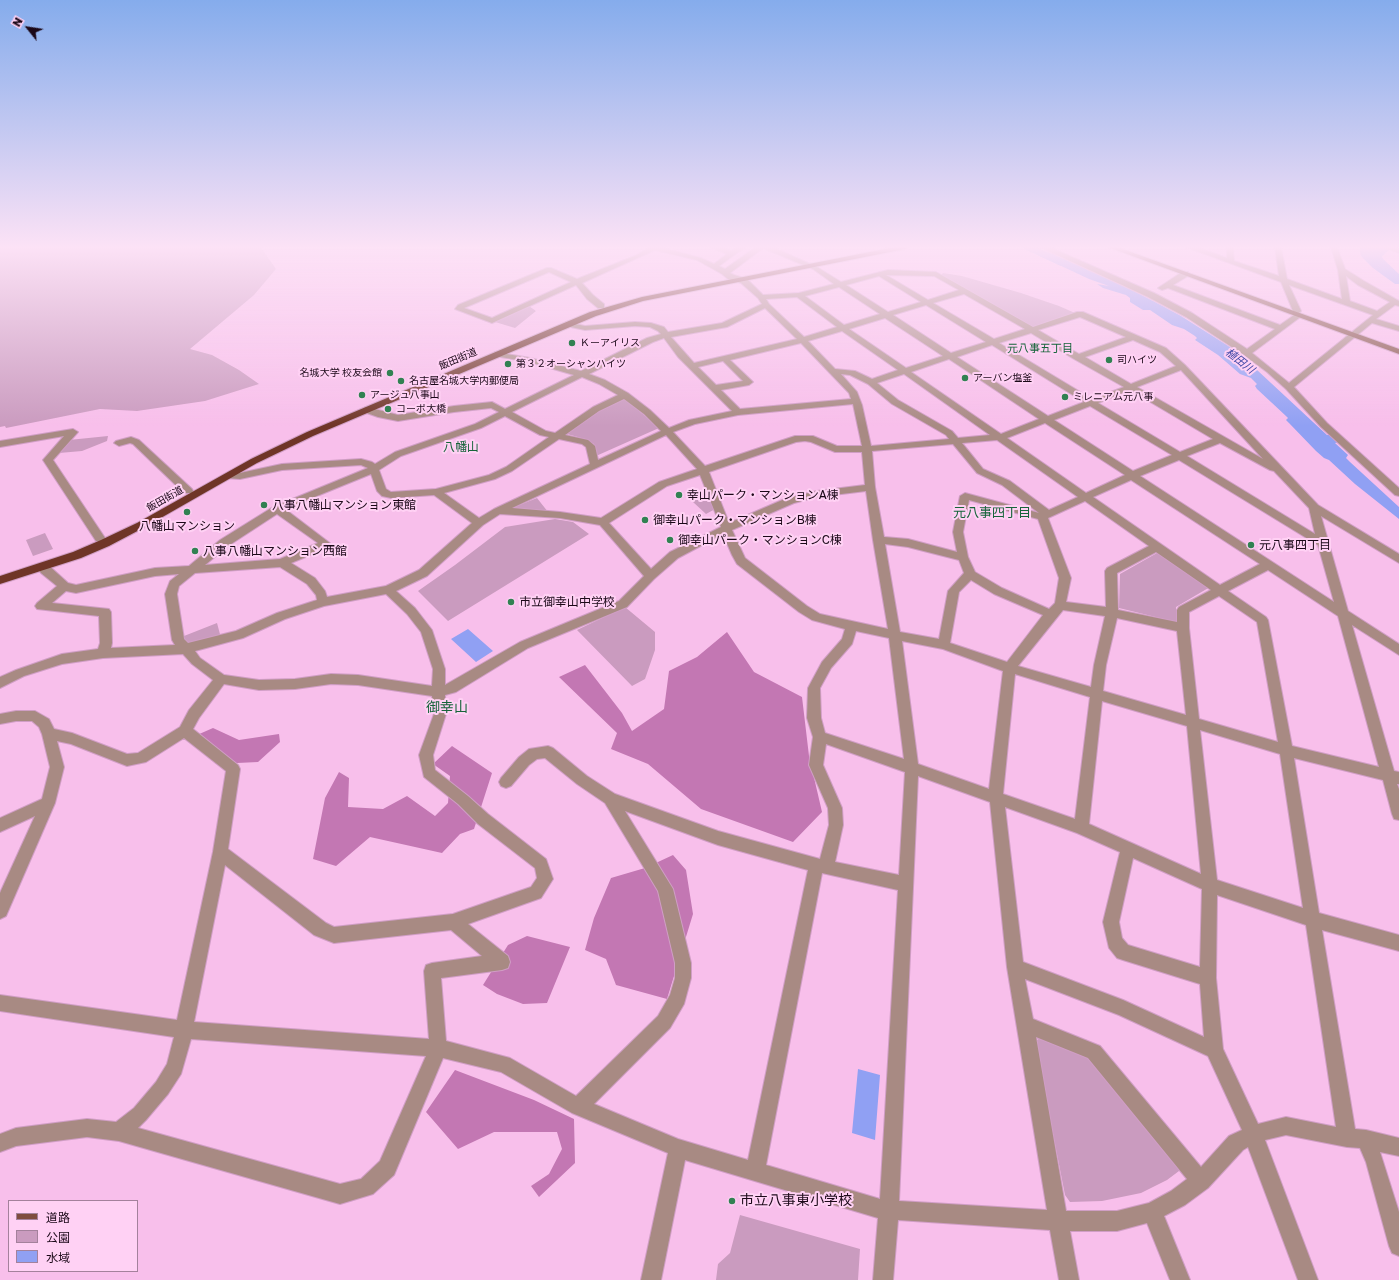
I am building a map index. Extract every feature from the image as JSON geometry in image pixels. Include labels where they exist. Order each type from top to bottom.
[{"type":"highway","name":"飯田街道","points":[[0,574],[100,538],[247,458],[306,430],[599,307]]},
{"type":"highway","name":"飯田街道","points":[[0,580],[43,567],[105,543],[141,525],[228,476],[310,434],[568,324],[615,307]]},
{"type":"main road","points":[[1280,307],[1399,348]]},
{"type":"main road","points":[[1281,307],[1298,313]]},
{"type":"main road","points":[[1354,333],[1399,352]]},
{"type":"street","points":[[462,307],[459,309],[492,320],[522,307]]},
{"type":"street","points":[[754,307],[724,325],[667,335],[650,340],[478,426],[398,454],[374,469],[276,509],[224,543],[174,584],[171,594],[178,640],[184,649],[196,661],[221,679],[259,685],[295,684],[331,679],[358,680],[438,692],[452,688],[524,645],[623,604],[650,576],[674,555],[727,528],[791,500],[817,494],[870,487]]},
{"type":"street","points":[[769,307],[852,392],[858,405],[867,449],[870,487],[895,635],[912,768],[883,1280]]},
{"type":"street","points":[[815,307],[1262,620],[1286,750],[1347,1138]]},
{"type":"street","points":[[875,307],[1342,611],[1399,650]]},
{"type":"street","points":[[693,366],[802,340],[911,307]]},
{"type":"street","points":[[935,307],[1322,543]]},
{"type":"street","points":[[992,307],[1220,439],[1282,472]]},
{"type":"street","points":[[1172,307],[1247,353],[1270,370],[1324,426],[1399,493]]},
{"type":"street","points":[[1225,307],[1281,328]]},
{"type":"street","points":[[1247,353],[1281,328],[1298,313],[1295,307]]},
{"type":"street","points":[[1359,307],[1378,314]]},
{"type":"street","points":[[1288,387],[1378,314],[1391,307]]},
{"type":"street","points":[[871,382],[1080,314],[1163,350],[1182,366],[1314,507],[1399,559]]},
{"type":"street","points":[[1371,320],[1399,329]]},
{"type":"street","points":[[568,324],[585,328],[635,324],[651,325],[661,328],[681,355],[738,412]]},
{"type":"street","points":[[1077,356],[1133,337]]},
{"type":"street","points":[[498,354],[530,360],[582,374],[602,382],[625,395],[648,412],[703,470],[741,562],[803,610],[816,617],[851,626],[944,645],[1009,668],[1286,750],[1393,777]]},
{"type":"street","points":[[715,388],[749,382],[725,359]]},
{"type":"street","points":[[603,522],[664,484],[795,439],[805,438],[835,449],[867,449],[1001,437],[1182,366]]},
{"type":"street","points":[[832,371],[852,373],[871,382],[895,402],[949,434],[980,472],[1006,483],[1046,516],[1065,578],[1055,609],[1009,668],[996,791],[1015,967],[1069,1280]]},
{"type":"street","points":[[228,476],[240,476],[282,467],[361,462],[369,464],[374,469],[382,491],[386,494],[436,492],[492,477],[509,469],[596,409],[625,395]]},
{"type":"street","points":[[0,683],[20,673],[62,659],[103,653],[184,649],[239,635],[281,616],[323,602],[388,590],[423,573],[479,523],[498,511],[595,465],[692,422],[738,412],[856,401]]},
{"type":"street","points":[[367,410],[381,415],[398,418],[492,405],[543,433],[585,442],[590,446],[595,465]]},
{"type":"street","points":[[0,444],[73,432],[48,460],[100,538]]},
{"type":"street","points":[[1183,628],[1112,612],[1055,609],[998,591],[970,574],[963,557],[958,532],[965,496],[1046,516],[1133,475],[1220,439]]},
{"type":"street","points":[[119,443],[131,440],[136,442],[188,491]]},
{"type":"street","points":[[436,492],[479,523]]},
{"type":"street","points":[[1314,507],[1322,543],[1393,777],[1399,814]]},
{"type":"street","points":[[43,567],[64,586],[76,589],[155,572],[282,563],[326,544],[276,509]]},
{"type":"street","points":[[498,511],[560,515],[603,522],[650,576]]},
{"type":"street","points":[[878,540],[908,543],[963,557]]},
{"type":"street","points":[[1081,828],[1100,665],[1112,612],[1111,571],[1156,547]]},
{"type":"street","points":[[282,563],[311,581],[321,594],[323,602]]},
{"type":"street","points":[[1270,564],[1183,610],[1183,628],[1210,886],[1208,978],[1214,1050],[1253,1134],[1308,1280]]},
{"type":"street","points":[[944,645],[954,591],[970,574]]},
{"type":"street","points":[[64,586],[41,606],[105,612],[106,643],[103,653]]},
{"type":"street","points":[[220,852],[320,929],[334,936],[453,922],[536,893],[545,879],[541,864],[483,819],[463,800],[429,773],[426,755],[440,714],[438,692],[439,669],[426,630],[411,611],[388,590]]},
{"type":"street","points":[[755,1171],[821,866],[836,825],[835,808],[816,765],[820,737],[814,718],[814,688],[826,665],[848,641],[851,626]]},
{"type":"street","points":[[49,734],[72,739],[127,760],[142,758],[185,731],[194,714],[221,679]]},
{"type":"street","points":[[0,719],[16,716],[35,716],[44,723],[49,734],[57,767],[48,803],[0,911]]},
{"type":"street","points":[[119,1132],[140,1114],[162,1088],[175,1068],[220,852],[233,769],[185,731]]},
{"type":"street","points":[[820,737],[1081,828],[1210,886],[1399,943]]},
{"type":"street","points":[[506,782],[524,760],[534,753],[548,752],[582,780],[610,799],[718,838],[821,866],[906,884]]},
{"type":"street","points":[[578,1107],[664,1022],[678,998],[683,978],[683,963],[665,889],[610,799]]},
{"type":"street","points":[[0,825],[48,803]]},
{"type":"street","points":[[1128,850],[1111,922],[1115,942],[1123,952],[1208,978]]},
{"type":"street","points":[[0,1143],[16,1137],[87,1128],[119,1132],[340,1194],[366,1187],[387,1168],[438,1048],[432,971],[502,962],[453,922]]},
{"type":"street","points":[[1015,967],[1123,1008],[1214,1050]]},
{"type":"street","points":[[0,1003],[184,1030],[438,1048],[504,1064],[578,1107],[678,1148],[874,1208],[888,1210],[1058,1221],[1117,1221],[1152,1212],[1178,1198],[1200,1181],[1236,1143],[1253,1134],[1286,1126],[1347,1138],[1366,1139],[1399,1147]]},
{"type":"street","points":[[1024,1024],[1094,1052],[1200,1181]]},
{"type":"street","points":[[1366,1139],[1375,1162],[1399,1246]]},
{"type":"street","points":[[651,1280],[678,1148]]},
{"type":"street","points":[[1152,1212],[1180,1280]]},
{"type":"green space","points":[[0,307],[240,307],[190,349],[212,355],[239,370],[259,384],[205,401],[137,411],[100,409],[6,428],[5,426],[0,427]]},
{"type":"green space","points":[[527,307],[536,311],[515,328],[495,322]]},
{"type":"green space","points":[[997,307],[1061,307],[1075,313],[1035,327]]},
{"type":"green space","points":[[624,398],[659,428],[596,456],[594,444],[585,439],[567,434],[598,411]]},
{"type":"green space","points":[[108,436],[107,441],[82,451],[59,453],[69,440]]},
{"type":"green space","points":[[708,489],[717,508],[706,514],[693,502]]},
{"type":"green space","points":[[537,498],[548,512],[512,508]]},
{"type":"green space","points":[[555,519],[573,522],[589,534],[448,621],[418,591],[505,527]]},
{"type":"green space","points":[[45,533],[53,549],[33,556],[26,540]]},
{"type":"green space","points":[[1157,553],[1210,587],[1176,607],[1176,622],[1119,608],[1120,574]]},
{"type":"green space","points":[[625,607],[655,632],[655,650],[645,679],[632,686],[577,630]]},
{"type":"green space","points":[[217,623],[221,638],[188,646],[183,639],[184,636]]},
{"type":"green space","points":[[1042,1036],[1093,1056],[1180,1161],[1179,1171],[1167,1180],[1141,1193],[1102,1201],[1070,1202],[1065,1195],[1035,1042]]},
{"type":"green space","points":[[740,1215],[860,1249],[858,1280],[716,1280],[718,1264],[730,1253]]},
{"type":"shaded area","points":[[727,632],[754,672],[802,697],[809,756],[822,812],[793,842],[701,809],[648,764],[611,749],[617,733],[559,677],[585,665],[622,713],[632,731],[664,709],[669,671],[697,657]]},
{"type":"shaded area","points":[[213,728],[239,740],[279,734],[280,742],[258,762],[216,764],[197,735]]},
{"type":"shaded area","points":[[452,746],[492,773],[474,829],[460,834],[442,853],[370,837],[336,866],[313,859],[325,798],[339,772],[349,778],[348,807],[383,809],[407,796],[435,816],[448,803],[450,776],[433,764]]},
{"type":"shaded area","points":[[673,855],[686,870],[693,914],[667,999],[616,985],[606,959],[585,950],[594,918],[611,878],[645,868]]},
{"type":"shaded area","points":[[527,936],[570,947],[547,1003],[523,1004],[497,994],[483,985],[508,945]]},
{"type":"shaded area","points":[[455,1070],[534,1100],[574,1119],[575,1163],[539,1197],[531,1186],[549,1174],[562,1149],[557,1132],[494,1132],[458,1149],[426,1112]]},
{"type":"water","name":"植田川","points":[[1138,307],[1164,307],[1244,356],[1243,357],[1327,435],[1332,435],[1340,442],[1335,443],[1348,455],[1346,458],[1399,507],[1399,519],[1355,484],[1329,460],[1324,458],[1316,451],[1286,420],[1288,418],[1257,389],[1255,386],[1257,384],[1251,378],[1240,374],[1218,355],[1195,340],[1197,338],[1195,336],[1184,329],[1172,325],[1150,310],[1143,310]]},
{"type":"water","points":[[468,629],[493,651],[476,662],[451,639]]},
{"type":"water","points":[[858,1069],[880,1075],[875,1140],[852,1133]]},
{"type":"place","name":"Ｋーアイリス","points":[[572,343]]},
{"type":"place","name":"司ハイツ","points":[[1109,360]]},
{"type":"place","name":"第３２オーシャンハイツ","points":[[508,364]]},
{"type":"place","name":"名城大学 校友会館","points":[[390,373]]},
{"type":"place","name":"アーバン塩釜","points":[[965,378]]},
{"type":"place","name":"名古屋名城大学内郵便局","points":[[401,381]]},
{"type":"place","name":"アージュ八事山","points":[[362,395]]},
{"type":"place","name":"ミレニアム元八事","points":[[1065,397]]},
{"type":"place","name":"コーポ大橋","points":[[388,409]]},
{"type":"place","name":"幸山パーク・マンションA棟","points":[[679,495]]},
{"type":"place","name":"八事八幡山マンション東館","points":[[264,505]]},
{"type":"place","name":"八幡山マンション","points":[[187,512]]},
{"type":"place","name":"御幸山パーク・マンションB棟","points":[[645,520]]},
{"type":"place","name":"御幸山パーク・マンションC棟","points":[[670,540]]},
{"type":"place","name":"元八事四丁目","points":[[1251,545]]},
{"type":"place","name":"八事八幡山マンション西館","points":[[195,551]]},
{"type":"place","name":"市立御幸山中学校","points":[[511,602]]},
{"type":"place","name":"市立八事東小学校","points":[[732,1201]]},
{"type":"district","name":"元八事五丁目","points":[[1040,349]]},
{"type":"district","name":"八幡山","points":[[461,447]]},
{"type":"district","name":"元八事四丁目","points":[[992,513]]},
{"type":"district","name":"御幸山","points":[[447,708]]}]
